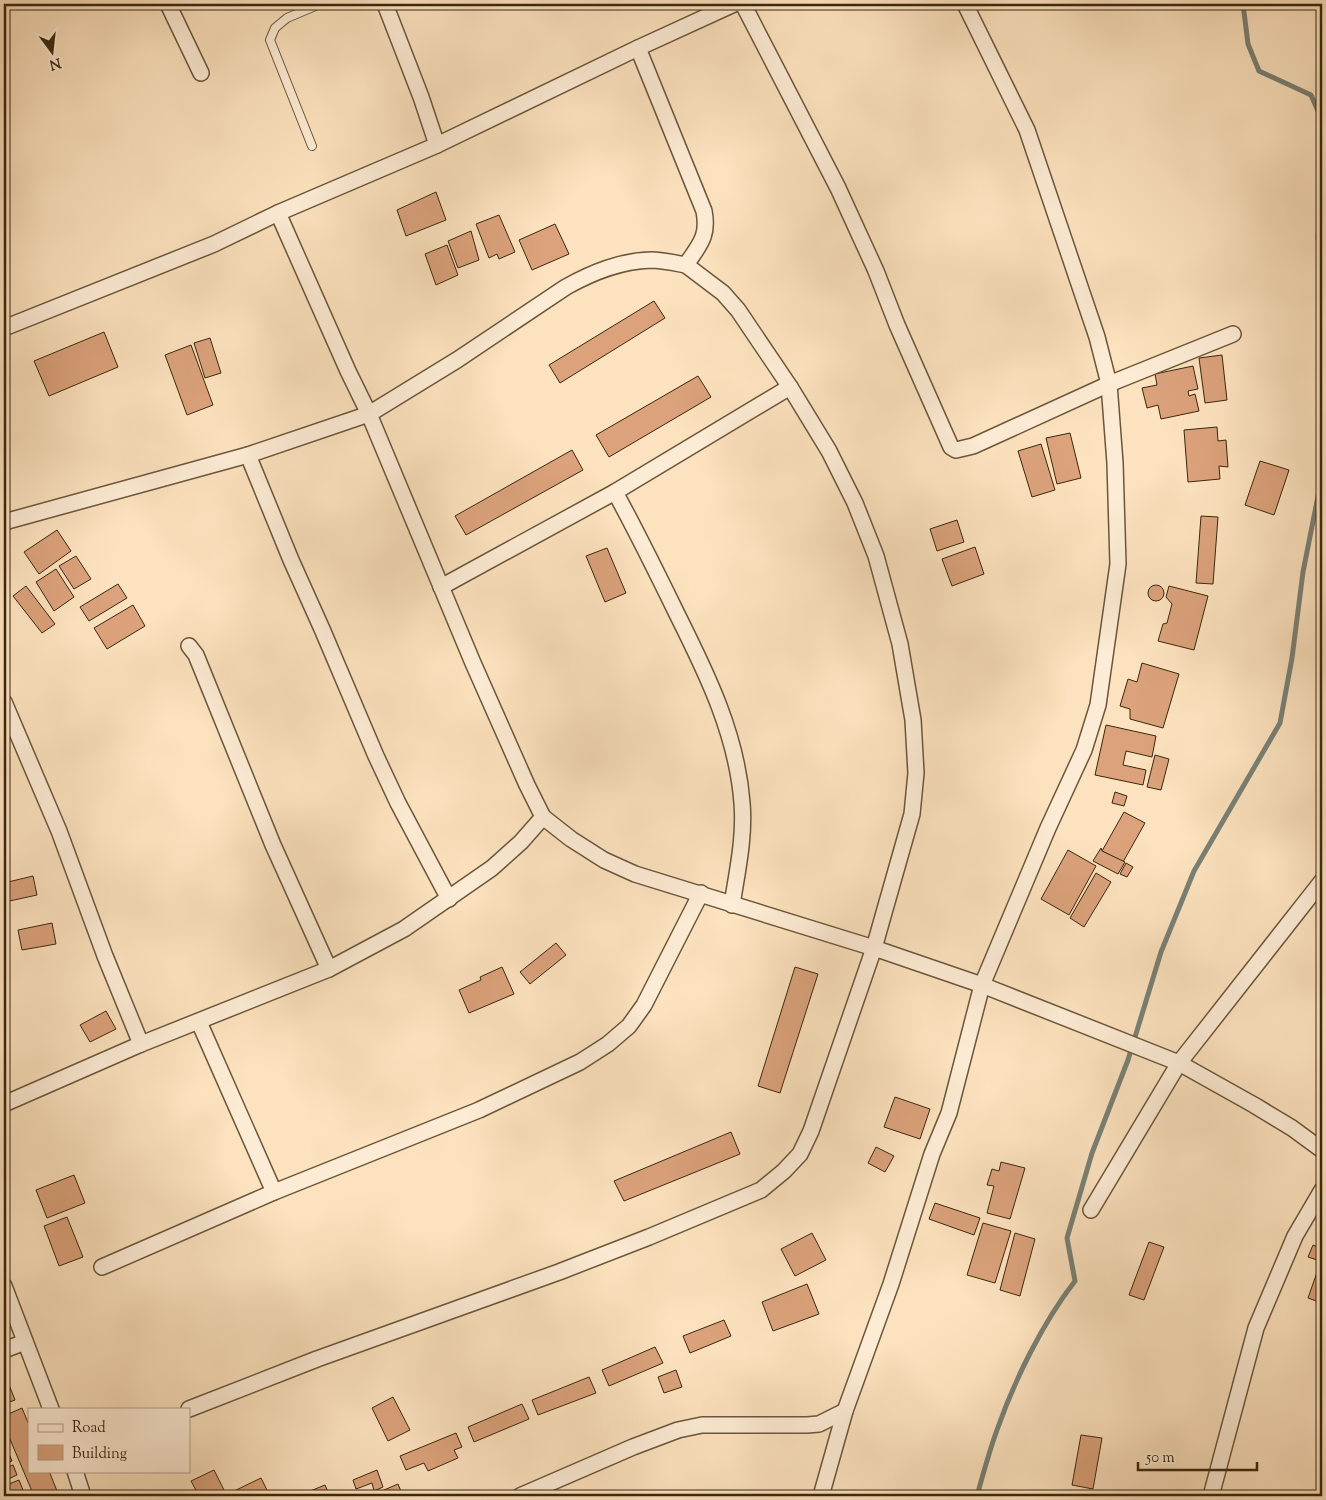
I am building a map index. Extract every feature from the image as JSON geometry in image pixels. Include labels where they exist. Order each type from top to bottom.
[{"type":"street","points":[[168,4],[201,73]]},
{"type":"street","points":[[385,4],[421,97],[437,145]]},
{"type":"street","points":[[4,328],[214,244],[278,213],[437,145],[734,4]]},
{"type":"street","points":[[743,4],[842,196],[951,447],[956,450],[963,450],[973,446],[1109,384],[1233,334]]},
{"type":"street","points":[[821,1496],[845,1411],[892,1284],[932,1154],[949,1113],[982,985],[1048,828],[1084,750],[1098,705],[1118,564],[1115,464],[1109,384],[1097,337],[1027,130],[966,4]]},
{"type":"street","points":[[638,48],[704,211],[706,224],[704,238],[686,265]]},
{"type":"street","points":[[278,213],[369,414],[441,587],[527,785],[543,817],[571,839],[604,860],[635,874],[874,948],[982,985],[1147,1052],[1179,1063],[1292,1128],[1322,1150]]},
{"type":"street","points":[[4,522],[248,455],[369,414],[457,360],[583,277],[604,268],[630,262],[652,260],[686,265],[723,293],[738,310],[790,387],[829,451],[855,502],[876,556],[900,644],[913,720],[916,773],[912,814],[874,948],[811,1131],[800,1154],[784,1171],[761,1190],[649,1237],[559,1272],[317,1359],[190,1409]]},
{"type":"street","points":[[441,587],[615,492],[790,387]]},
{"type":"street","points":[[248,455],[290,560],[376,756],[398,803],[449,899]]},
{"type":"street","points":[[615,492],[693,645],[729,732],[738,770],[742,804],[741,846],[732,905]]},
{"type":"street","points":[[189,646],[196,655],[273,845],[329,969]]},
{"type":"street","points":[[4,702],[58,831],[105,956],[141,1044]]},
{"type":"street","points":[[4,1104],[141,1044],[329,969],[404,929],[449,899],[492,868],[521,842],[543,817]]},
{"type":"street","points":[[1091,1210],[1179,1063],[1322,881]]},
{"type":"street","points":[[102,1267],[274,1192],[479,1110],[580,1062],[608,1044],[629,1026],[644,1005],[700,893]]},
{"type":"street","points":[[198,1022],[274,1192]]},
{"type":"street","points":[[1212,1496],[1256,1328],[1295,1236],[1322,1190]]},
{"type":"street","points":[[4,1286],[51,1408]]},
{"type":"street","points":[[4,1350],[26,1342]]},
{"type":"street","points":[[520,1496],[633,1447],[689,1426],[807,1426],[819,1424],[845,1411]]},
{"type":"street","points":[[75,1472],[83,1496]]},
{"type":"lane","points":[[312,146],[270,40],[275,28],[287,18],[320,4]]},
{"type":"building","points":[[436,192],[446,220],[406,236],[397,210]]},
{"type":"building","points":[[499,215],[515,252],[499,259],[497,254],[489,258],[476,224]]},
{"type":"building","points":[[555,224],[569,254],[532,270],[519,240]]},
{"type":"building","points":[[471,231],[479,260],[458,268],[448,241]]},
{"type":"building","points":[[447,245],[458,275],[436,285],[425,254]]},
{"type":"building","points":[[654,301],[665,318],[560,383],[549,365]]},
{"type":"building","points":[[104,332],[118,367],[49,396],[34,361]]},
{"type":"building","points":[[210,338],[221,373],[205,378],[194,343]]},
{"type":"building","points":[[191,345],[213,405],[187,415],[165,355]]},
{"type":"building","points":[[1222,355],[1227,400],[1205,403],[1199,358]]},
{"type":"building","points":[[1193,366],[1198,389],[1188,391],[1189,396],[1195,394],[1199,411],[1161,419],[1158,405],[1147,408],[1142,388],[1157,385],[1155,374]]},
{"type":"building","points":[[698,376],[711,397],[609,457],[596,435]]},
{"type":"building","points":[[1217,427],[1218,441],[1226,440],[1228,467],[1219,466],[1220,479],[1188,482],[1184,430]]},
{"type":"building","points":[[1070,433],[1081,478],[1057,484],[1046,438]]},
{"type":"building","points":[[1041,444],[1055,490],[1032,497],[1018,451]]},
{"type":"building","points":[[572,450],[583,470],[466,535],[455,516]]},
{"type":"building","points":[[1260,461],[1289,470],[1274,515],[1245,505]]},
{"type":"building","points":[[1201,516],[1218,517],[1213,584],[1196,583]]},
{"type":"building","points":[[957,520],[964,542],[937,551],[930,529]]},
{"type":"building","points":[[57,530],[71,551],[39,574],[24,552]]},
{"type":"building","points":[[975,547],[984,574],[952,586],[942,559]]},
{"type":"building","points":[[607,548],[626,593],[605,602],[586,556]]},
{"type":"building","points":[[76,556],[91,579],[74,589],[59,566]]},
{"type":"building","points":[[56,569],[74,597],[54,611],[36,582]]},
{"type":"building","points":[[118,584],[127,598],[89,621],[80,607]]},
{"type":"building","points":[[1153,585],[1159,585],[1164,590],[1162,599],[1153,601],[1148,596],[1148,590]]},
{"type":"building","points":[[26,586],[55,624],[42,633],[13,596]]},
{"type":"building","points":[[1169,586],[1208,596],[1194,650],[1158,641],[1163,624],[1167,623],[1172,604],[1166,597]]},
{"type":"building","points":[[133,605],[145,626],[107,649],[94,628]]},
{"type":"building","points":[[1142,663],[1179,674],[1163,728],[1130,719],[1130,709],[1120,706],[1128,679],[1137,682]]},
{"type":"building","points":[[1106,725],[1156,736],[1152,757],[1126,751],[1123,765],[1146,770],[1143,785],[1095,775]]},
{"type":"building","points":[[1155,755],[1169,759],[1161,790],[1147,787]]},
{"type":"building","points":[[1115,792],[1127,796],[1124,806],[1112,803]]},
{"type":"building","points":[[1124,812],[1145,823],[1123,862],[1102,851]]},
{"type":"building","points":[[1101,848],[1102,851],[1125,862],[1118,874],[1093,861]]},
{"type":"building","points":[[1068,850],[1096,866],[1069,915],[1041,899]]},
{"type":"building","points":[[1126,863],[1133,867],[1127,877],[1120,874]]},
{"type":"building","points":[[1096,873],[1111,882],[1084,927],[1070,918]]},
{"type":"building","points":[[33,876],[37,895],[5,902],[4,883]]},
{"type":"building","points":[[52,923],[56,944],[22,950],[18,930]]},
{"type":"building","points":[[556,943],[566,955],[530,984],[520,972]]},
{"type":"building","points":[[502,967],[514,994],[469,1013],[459,990],[481,980],[480,977]]},
{"type":"building","points":[[795,967],[818,974],[780,1093],[758,1086]]},
{"type":"building","points":[[106,1011],[116,1029],[90,1042],[80,1025]]},
{"type":"building","points":[[895,1097],[930,1109],[920,1139],[884,1127]]},
{"type":"building","points":[[731,1132],[740,1154],[624,1201],[614,1181]]},
{"type":"building","points":[[876,1147],[894,1156],[885,1172],[868,1163]]},
{"type":"building","points":[[1001,1162],[1025,1168],[1010,1219],[987,1213],[994,1186],[987,1185],[992,1169],[999,1171]]},
{"type":"building","points":[[74,1175],[85,1203],[47,1218],[36,1190]]},
{"type":"building","points":[[935,1203],[980,1218],[974,1235],[929,1219]]},
{"type":"building","points":[[67,1217],[83,1257],[59,1266],[44,1226]]},
{"type":"building","points":[[983,1223],[1011,1231],[995,1283],[967,1275]]},
{"type":"building","points":[[812,1233],[826,1260],[795,1276],[781,1249]]},
{"type":"building","points":[[1015,1233],[1035,1239],[1020,1296],[1000,1290]]},
{"type":"building","points":[[1149,1242],[1164,1247],[1144,1300],[1129,1295]]},
{"type":"building","points":[[1313,1245],[1322,1249],[1317,1260],[1308,1257]]},
{"type":"building","points":[[1322,1258],[1322,1303],[1308,1298]]},
{"type":"building","points":[[807,1284],[819,1314],[773,1331],[762,1302]]},
{"type":"building","points":[[724,1320],[731,1336],[690,1353],[683,1336]]},
{"type":"building","points":[[655,1347],[663,1363],[609,1386],[602,1370]]},
{"type":"building","points":[[676,1370],[682,1387],[664,1393],[658,1377]]},
{"type":"building","points":[[6,1377],[15,1400],[4,1404],[4,1378]]},
{"type":"building","points":[[589,1377],[596,1393],[538,1415],[532,1400]]},
{"type":"building","points":[[393,1397],[410,1430],[388,1441],[372,1408]]},
{"type":"building","points":[[522,1404],[529,1419],[474,1442],[468,1427]]},
{"type":"building","points":[[22,1408],[28,1423],[28,1472],[49,1472],[59,1496],[34,1496],[4,1425],[4,1416]]},
{"type":"building","points":[[456,1433],[462,1447],[454,1450],[458,1458],[428,1471],[424,1463],[406,1470],[400,1456]]},
{"type":"building","points":[[1081,1435],[1102,1438],[1093,1489],[1072,1485]]},
{"type":"building","points":[[8,1451],[12,1461],[4,1464],[4,1453]]},
{"type":"building","points":[[13,1465],[17,1475],[4,1481],[4,1469]]},
{"type":"building","points":[[214,1470],[227,1496],[199,1496],[191,1481]]},
{"type":"building","points":[[377,1470],[383,1487],[374,1491],[372,1483],[356,1489],[353,1480]]},
{"type":"building","points":[[261,1478],[270,1496],[234,1496],[232,1492]]},
{"type":"building","points":[[19,1480],[23,1490],[4,1496],[4,1486]]},
{"type":"building","points":[[398,1484],[403,1496],[370,1496]]},
{"type":"building","points":[[325,1485],[330,1496],[298,1496]]},
{"type":"waterway","points":[[1243,4],[1248,44],[1259,71],[1311,95],[1322,120]]},
{"type":"waterway","points":[[1322,172],[1318,238],[1322,253]]},
{"type":"waterway","points":[[977,1496],[997,1430],[1030,1352],[1063,1297],[1075,1281],[1067,1238],[1092,1153],[1128,1060],[1161,952],[1194,871],[1280,723],[1292,658],[1303,572],[1322,476]]}]
